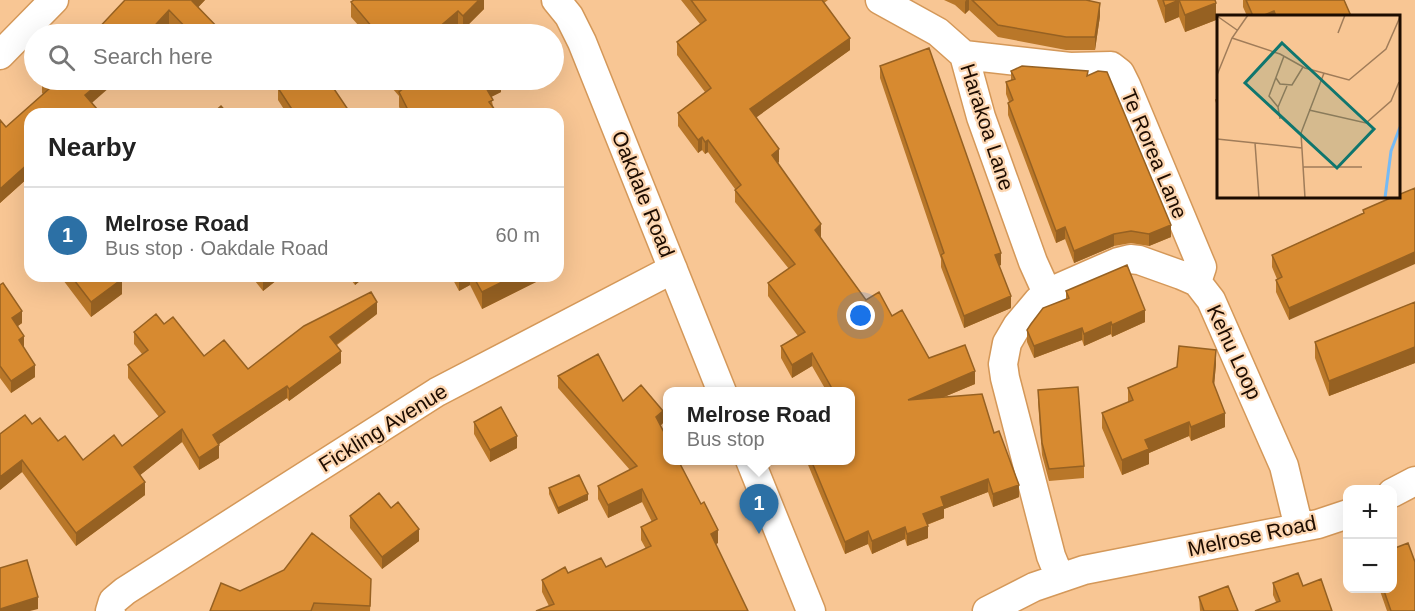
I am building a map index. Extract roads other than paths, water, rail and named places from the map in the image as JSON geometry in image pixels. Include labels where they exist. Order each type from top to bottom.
[{"type":"street","points":[[30,24],[54,0]]},
{"type":"street","name":"Oakdale Road","points":[[556,0],[582,42],[720,387]]},
{"type":"street","name":"Harakoa Lane","points":[[880,0],[938,32],[964,55],[981,117],[1033,262],[1047,293]]},
{"type":"street","points":[[0,55],[24,31]]},
{"type":"street","name":"Te Rorea Lane","points":[[964,55],[1070,67],[1111,66],[1116,69],[1126,85],[1202,267],[1197,282]]},
{"type":"street","name":"Kehu Loop","points":[[1060,578],[1051,556],[1024,455],[1003,364],[1007,343],[1017,326],[1047,293],[1130,258],[1197,282],[1211,300],[1284,466],[1299,528]]},
{"type":"street","name":"Fickling Avenue","points":[[110,611],[113,601],[125,591],[437,392],[673,269]]},
{"type":"street","points":[[752,465],[811,611]]},
{"type":"street","points":[[1397,490],[1415,481]]},
{"type":"street","name":"Melrose Road","points":[[987,611],[1034,587],[1084,570],[1299,528],[1343,515]]},
{"type":"place","name":"Melrose Road","points":[[759,534]]}]
